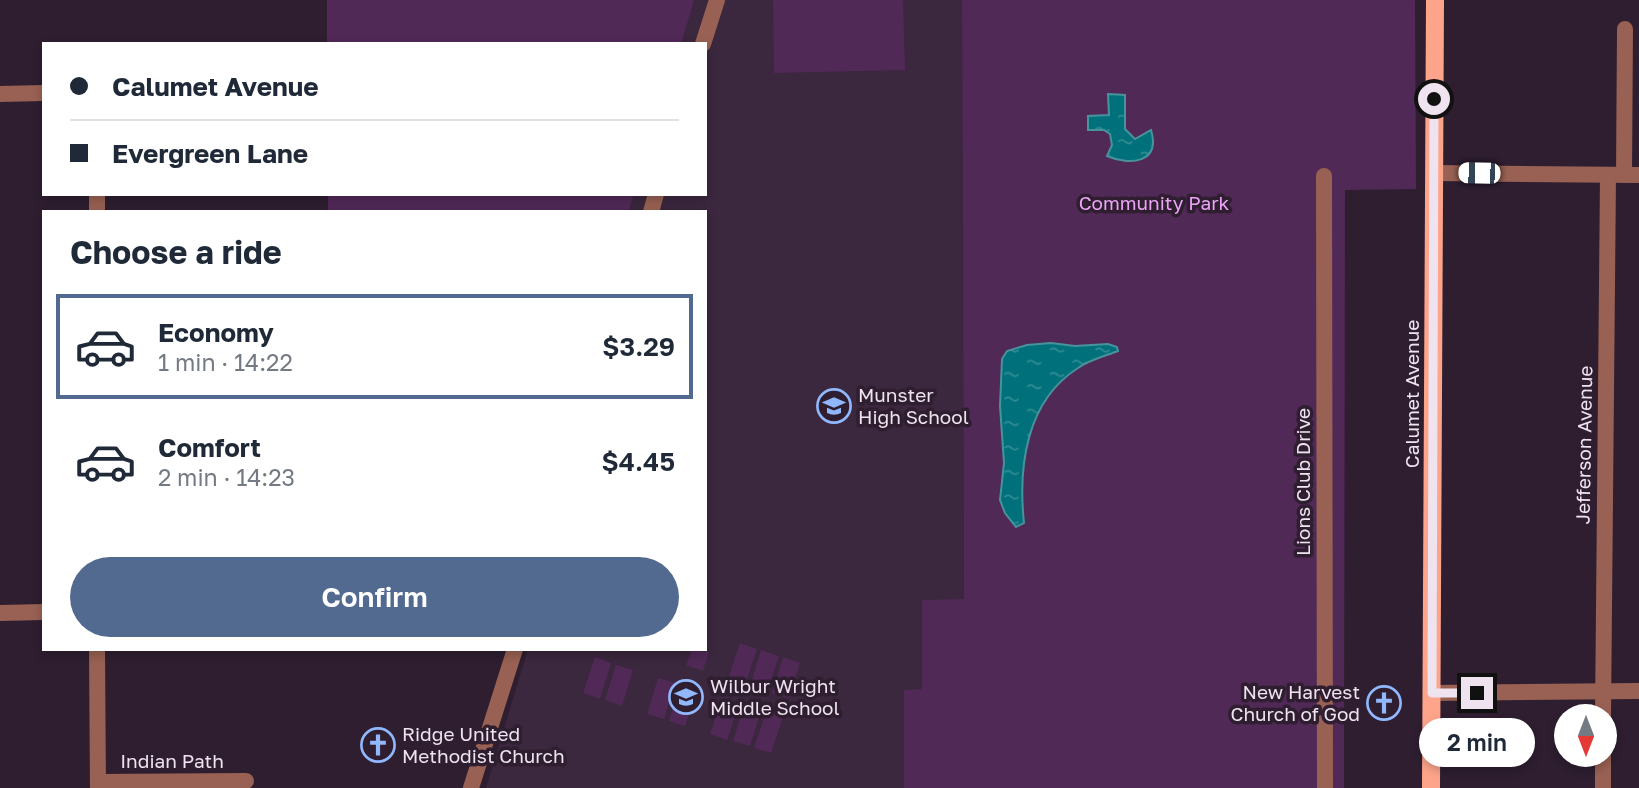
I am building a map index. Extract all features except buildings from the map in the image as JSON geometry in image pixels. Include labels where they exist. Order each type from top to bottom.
[{"type":"main road","name":"Calumet Avenue","points":[[1431,788],[1435,0]]},
{"type":"street","points":[[704,42],[717,0]]},
{"type":"street","name":"Jefferson Avenue","points":[[1603,704],[1624,175],[1625,29]]},
{"type":"street","points":[[0,94],[42,93]]},
{"type":"street","points":[[1434,173],[1624,175]]},
{"type":"street","name":"Lions Club Drive","points":[[1324,176],[1325,788]]},
{"type":"street","points":[[0,613],[42,612]]},
{"type":"street","points":[[97,651],[98,785]]},
{"type":"street","points":[[471,788],[514,651]]},
{"type":"street","points":[[1432,693],[1639,691]]},
{"type":"street","points":[[1603,767],[1603,788]]},
{"type":"street","name":"Indian Path","points":[[98,785],[246,781]]},
{"type":"shaded area","name":"Munster High School","points":[[327,0],[962,0],[964,600],[922,601],[922,690],[904,690],[904,788],[486,788],[527,651],[707,651],[707,210],[328,210],[328,196],[707,196],[707,42],[327,42]]},
{"type":"green space","points":[[327,0],[694,0],[682,42],[327,42]]},
{"type":"green space","points":[[773,0],[903,0],[905,70],[774,73]]},
{"type":"green space","name":"Community Park","points":[[962,0],[1415,0],[1416,189],[1345,190],[1344,788],[904,788],[904,690],[922,689],[922,600],[964,599]]},
{"type":"green space","points":[[328,196],[633,196],[629,210],[328,210]]},
{"type":"green space","points":[[740,643],[757,649],[745,685],[728,679]]},
{"type":"green space","points":[[761,650],[779,656],[767,691],[750,686]]},
{"type":"green space","points":[[691,651],[709,652],[703,671],[686,665]]},
{"type":"green space","points":[[595,657],[611,663],[600,699],[583,693]]},
{"type":"green space","points":[[783,657],[800,663],[789,698],[772,693]]},
{"type":"green space","points":[[616,665],[633,670],[622,706],[605,700]]},
{"type":"green space","points":[[658,678],[675,683],[664,719],[647,714]]},
{"type":"green space","points":[[680,685],[697,690],[685,726],[669,721]]},
{"type":"green space","points":[[722,698],[739,704],[727,740],[710,734]]},
{"type":"green space","points":[[744,705],[761,711],[750,746],[733,741]]},
{"type":"green space","points":[[766,712],[783,717],[771,753],[754,748]]},
{"type":"water","points":[[1108,94],[1125,95],[1125,129],[1135,139],[1151,130],[1153,141],[1148,155],[1134,161],[1107,156],[1112,145],[1110,134],[1104,130],[1088,130],[1088,116],[1109,115]]},
{"type":"water","points":[[1051,343],[1075,346],[1108,344],[1117,347],[1118,351],[1078,368],[1047,398],[1029,437],[1023,480],[1024,523],[1016,527],[1005,513],[1000,500],[1004,463],[1000,406],[1002,359],[1007,351],[1027,345]]},
{"type":"place","name":"Munster High School","points":[[834,406]]},
{"type":"place","name":"Wilbur Wright Middle School","points":[[686,697]]},
{"type":"place","name":"New Harvest Church of God","points":[[1384,703]]},
{"type":"place","name":"Ridge United Methodist Church","points":[[378,745]]},
{"type":"route","points":[[1434,99],[1432,693],[1477,693]]}]
